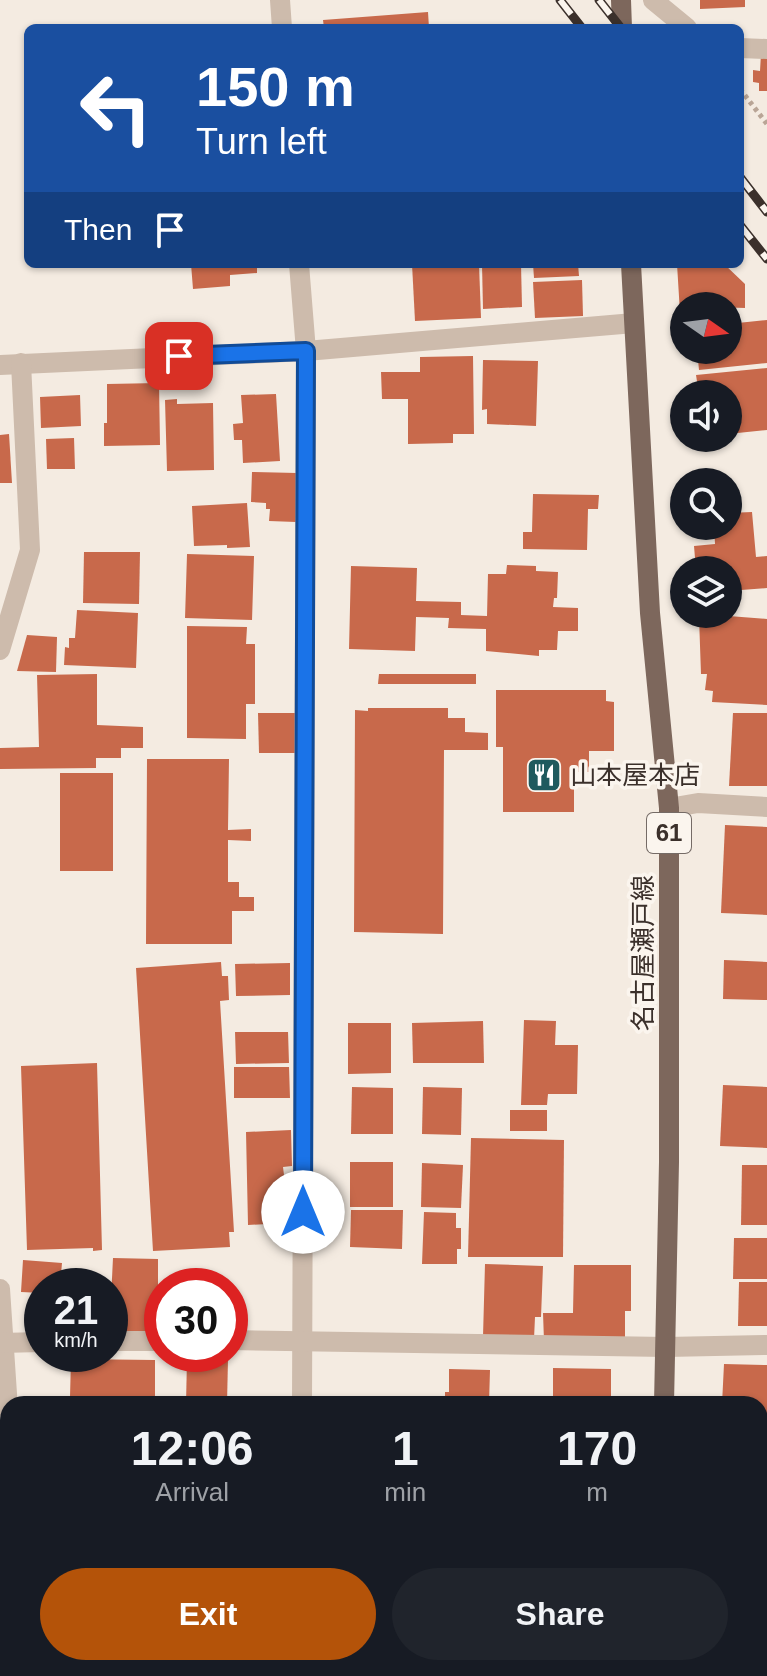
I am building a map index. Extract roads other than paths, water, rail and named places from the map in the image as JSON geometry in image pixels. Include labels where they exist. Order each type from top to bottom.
[{"type":"main road","points":[[621,0],[622,24]]},
{"type":"main road","name":"名古屋瀬戸線","points":[[631,268],[650,613],[669,808],[664,1396]]},
{"type":"street","points":[[280,0],[282,24]]},
{"type":"street","points":[[653,0],[682,24]]},
{"type":"street","points":[[744,48],[767,49]]},
{"type":"street","points":[[299,268],[306,351],[302,1396]]},
{"type":"street","points":[[0,365],[306,351],[634,323]]},
{"type":"street","points":[[0,650],[30,550],[21,363]]},
{"type":"street","points":[[669,808],[698,803],[767,807]]},
{"type":"street","points":[[0,1289],[7,1396]]},
{"type":"street","points":[[248,1340],[666,1347],[767,1345]]},
{"type":"street","points":[[2,1342],[24,1342]]},
{"type":"railway","points":[[560,0],[579,24]]},
{"type":"railway","points":[[599,0],[618,24]]},
{"type":"railway","points":[[744,182],[767,212]]},
{"type":"railway","points":[[744,230],[767,259]]},
{"type":"place","name":"山本屋本店","points":[[544,775]]}]
